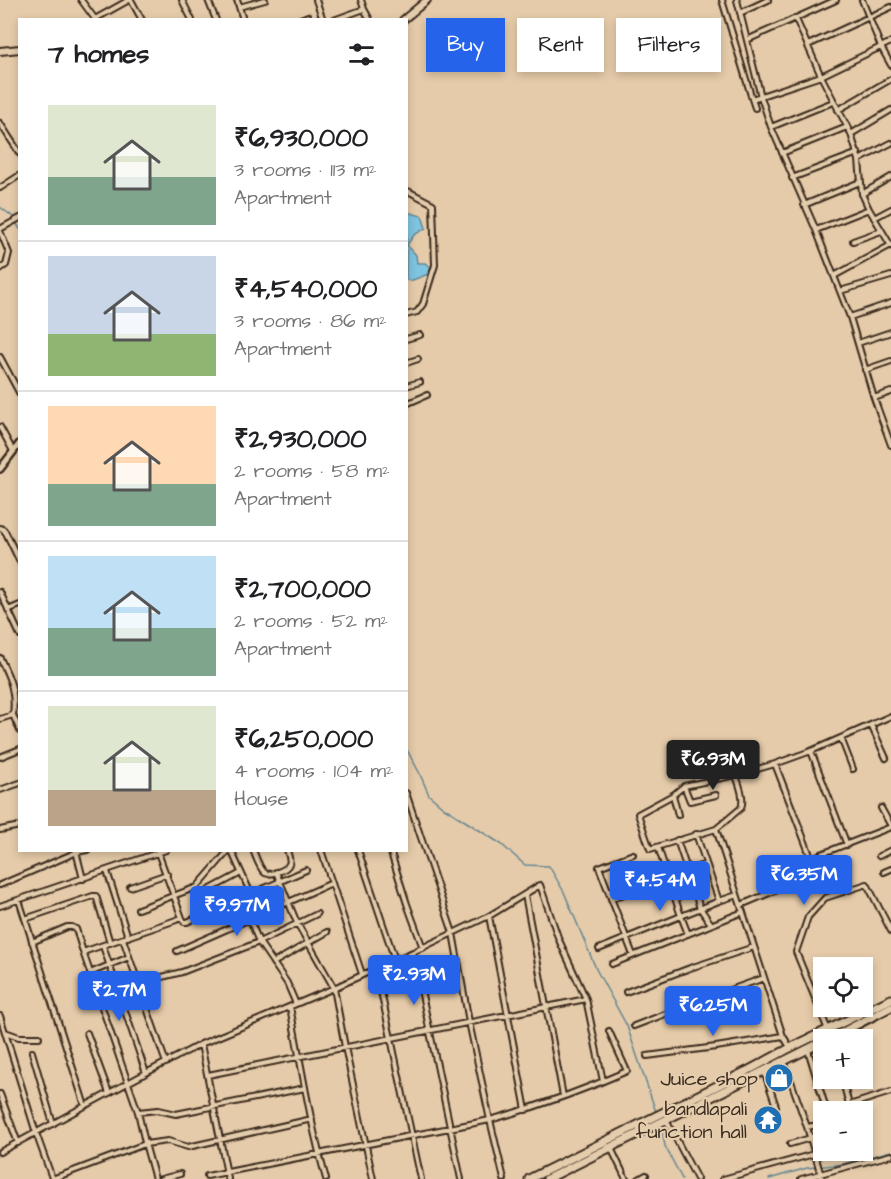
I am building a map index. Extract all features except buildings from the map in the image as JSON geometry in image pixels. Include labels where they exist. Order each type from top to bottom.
[{"type":"main road","points":[[406,18],[427,0]]},
{"type":"main road","points":[[0,51],[18,49]]},
{"type":"main road","points":[[830,1029],[891,999]]},
{"type":"main road","points":[[848,1029],[891,1008]]},
{"type":"main road","points":[[547,1179],[611,1148],[660,1119],[813,1037]]},
{"type":"main road","points":[[530,1179],[813,1046]]},
{"type":"street","points":[[81,0],[94,18]]},
{"type":"street","points":[[97,18],[130,0],[141,18]]},
{"type":"street","points":[[182,0],[191,18]]},
{"type":"street","points":[[208,0],[215,18]]},
{"type":"street","points":[[237,0],[242,18]]},
{"type":"street","points":[[239,8],[265,0]]},
{"type":"street","points":[[316,0],[322,18]]},
{"type":"street","points":[[361,0],[369,18]]},
{"type":"street","points":[[722,0],[755,108]]},
{"type":"street","points":[[737,0],[771,128],[816,230],[850,317],[874,398],[889,430],[891,445]]},
{"type":"street","points":[[740,13],[768,0]]},
{"type":"street","points":[[747,40],[836,0]]},
{"type":"street","points":[[862,0],[891,65]]},
{"type":"street","points":[[808,45],[891,7]]},
{"type":"street","points":[[339,18],[364,9]]},
{"type":"street","points":[[303,18],[308,16]]},
{"type":"street","points":[[796,19],[833,102],[851,134],[858,153],[862,194],[891,246],[834,276]]},
{"type":"street","points":[[752,99],[821,76],[891,42]]},
{"type":"street","points":[[838,110],[891,79]]},
{"type":"street","points":[[771,128],[833,102]]},
{"type":"street","points":[[851,134],[891,110]]},
{"type":"street","points":[[0,123],[18,151]]},
{"type":"street","points":[[782,153],[847,127]]},
{"type":"street","points":[[859,160],[891,143]]},
{"type":"street","points":[[792,178],[858,153]]},
{"type":"street","points":[[0,188],[18,176]]},
{"type":"street","points":[[862,194],[891,177]]},
{"type":"street","points":[[804,206],[860,182]]},
{"type":"street","points":[[408,191],[433,204],[435,265],[423,304],[417,312],[408,314]]},
{"type":"street","points":[[816,230],[869,208]]},
{"type":"street","points":[[874,218],[891,209]]},
{"type":"street","points":[[0,269],[6,265],[9,253],[0,230],[18,219]]},
{"type":"street","points":[[853,242],[881,231]]},
{"type":"street","points":[[840,291],[891,276]]},
{"type":"street","points":[[850,317],[891,303]]},
{"type":"street","points":[[858,343],[891,332]]},
{"type":"street","points":[[408,338],[420,335]]},
{"type":"street","points":[[0,357],[18,390]]},
{"type":"street","points":[[408,362],[418,359]]},
{"type":"street","points":[[866,370],[891,361]]},
{"type":"street","points":[[408,385],[420,382]]},
{"type":"street","points":[[874,398],[891,392]]},
{"type":"street","points":[[408,403],[427,395]]},
{"type":"street","points":[[0,427],[14,452]]},
{"type":"street","points":[[0,469],[18,446]]},
{"type":"street","points":[[0,528],[6,532],[18,558]]},
{"type":"street","points":[[0,592],[18,631]]},
{"type":"street","points":[[8,610],[18,606]]},
{"type":"street","points":[[0,658],[12,687],[15,701],[13,715],[18,726]]},
{"type":"street","points":[[0,719],[13,715]]},
{"type":"street","points":[[736,775],[743,800],[741,808],[716,829],[650,849],[638,814],[673,795],[684,786],[775,764],[891,716]]},
{"type":"street","points":[[871,725],[886,758]]},
{"type":"street","points":[[841,738],[853,769]]},
{"type":"street","points":[[0,757],[18,750]]},
{"type":"street","points":[[811,751],[847,845]]},
{"type":"street","points":[[741,905],[817,873],[775,764]]},
{"type":"street","points":[[0,790],[18,784]]},
{"type":"street","points":[[684,786],[690,801],[716,795]]},
{"type":"street","points":[[673,795],[678,815]]},
{"type":"street","points":[[409,807],[453,933],[469,1022],[504,1179]]},
{"type":"street","points":[[810,858],[891,827],[881,808]]},
{"type":"street","points":[[0,830],[18,826]]},
{"type":"street","points":[[716,829],[783,1036],[795,1055]]},
{"type":"street","points":[[696,834],[719,901]]},
{"type":"street","points":[[677,840],[700,908],[711,924]]},
{"type":"street","points":[[658,847],[688,934]]},
{"type":"street","points":[[879,856],[891,850]]},
{"type":"street","points":[[0,885],[74,852]]},
{"type":"street","points":[[76,852],[83,879]]},
{"type":"street","points":[[0,906],[158,852],[184,922],[306,870]]},
{"type":"street","points":[[138,909],[197,887],[228,852]]},
{"type":"street","points":[[231,852],[251,894]]},
{"type":"street","points":[[254,852],[263,871],[269,875],[290,864],[288,852]]},
{"type":"street","points":[[322,852],[362,974]]},
{"type":"street","points":[[359,852],[395,960]]},
{"type":"street","points":[[391,852],[423,948]]},
{"type":"street","points":[[633,854],[599,867],[633,955]]},
{"type":"street","points":[[687,870],[706,864]]},
{"type":"street","points":[[884,872],[891,869]]},
{"type":"street","points":[[107,871],[129,957],[165,1063]]},
{"type":"street","points":[[276,872],[297,923],[334,988],[373,1179]]},
{"type":"street","points":[[210,890],[241,873]]},
{"type":"street","points":[[130,887],[167,874]]},
{"type":"street","points":[[177,951],[332,883]]},
{"type":"street","points":[[828,1029],[796,952],[808,917],[825,898],[867,884],[891,931]]},
{"type":"street","points":[[0,1152],[201,1044],[423,948],[489,916],[540,885],[559,940],[586,999],[603,1081]]},
{"type":"street","points":[[611,899],[644,886]]},
{"type":"street","points":[[525,895],[563,1096]]},
{"type":"street","points":[[599,949],[738,895]]},
{"type":"street","points":[[25,919],[93,896],[98,899],[110,943]]},
{"type":"street","points":[[241,898],[259,942],[287,983],[296,1004]]},
{"type":"street","points":[[19,900],[85,1106]]},
{"type":"street","points":[[612,964],[743,912]]},
{"type":"street","points":[[118,990],[182,972],[259,942],[317,914]]},
{"type":"street","points":[[489,916],[526,1110]]},
{"type":"street","points":[[83,952],[182,918]]},
{"type":"street","points":[[32,942],[68,927],[76,929],[129,1083],[154,1179]]},
{"type":"street","points":[[273,963],[327,932]]},
{"type":"street","points":[[103,946],[146,1073]]},
{"type":"street","points":[[626,992],[690,968],[754,948]]},
{"type":"street","points":[[413,952],[461,1179]]},
{"type":"street","points":[[90,973],[129,957]]},
{"type":"street","points":[[376,968],[421,1179]]},
{"type":"street","points":[[634,1026],[764,978]]},
{"type":"street","points":[[208,1075],[586,999]]},
{"type":"street","points":[[290,1007],[305,1088],[326,1179]]},
{"type":"street","points":[[0,1016],[52,1179],[145,1144],[168,1141],[188,1147],[312,1119]]},
{"type":"street","points":[[207,1176],[490,1120],[526,1110],[627,1071],[609,1031]]},
{"type":"street","points":[[5,1032],[19,1037],[39,1037]]},
{"type":"street","points":[[87,1034],[109,1094]]},
{"type":"street","points":[[647,1056],[783,1036]]},
{"type":"street","points":[[201,1044],[228,1179]]},
{"type":"street","points":[[808,1049],[824,1101]]},
{"type":"street","points":[[32,1052],[53,1124]]},
{"type":"street","points":[[784,1061],[813,1151]]},
{"type":"street","points":[[764,1071],[776,1106]]},
{"type":"street","points":[[138,1112],[159,1110],[176,1114],[305,1088]]},
{"type":"street","points":[[845,1089],[849,1105],[891,1092]]},
{"type":"street","points":[[0,1094],[18,1143]]},
{"type":"street","points":[[660,1119],[697,1179]]},
{"type":"street","points":[[807,1127],[813,1126]]},
{"type":"street","points":[[790,1144],[813,1137]]},
{"type":"street","points":[[611,1148],[626,1179]]},
{"type":"street","points":[[723,1179],[813,1154]]},
{"type":"street","points":[[801,1179],[820,1172],[891,1155]]},
{"type":"street","points":[[816,1161],[822,1179]]},
{"type":"street","points":[[161,1179],[180,1174]]},
{"type":"street","points":[[639,1179],[646,1175]]},
{"type":"water","points":[[408,212],[422,216],[426,228],[414,235],[408,244]]},
{"type":"water","points":[[408,246],[416,255],[417,263],[425,263],[431,267],[429,274],[408,280]]},
{"type":"waterway","points":[[0,207],[12,216],[18,226]]},
{"type":"waterway","points":[[408,752],[429,795],[443,807],[501,844],[525,865],[549,866],[564,892],[597,971],[627,1026],[656,1112]]},
{"type":"waterway","points":[[661,1124],[665,1146],[682,1179]]},
{"type":"waterway","points":[[769,1179],[807,1168],[843,1164],[891,1151]]},
{"type":"place","name":"Juice shop","points":[[779,1078]]},
{"type":"place","name":"bandlapali function hall","points":[[768,1120]]}]
